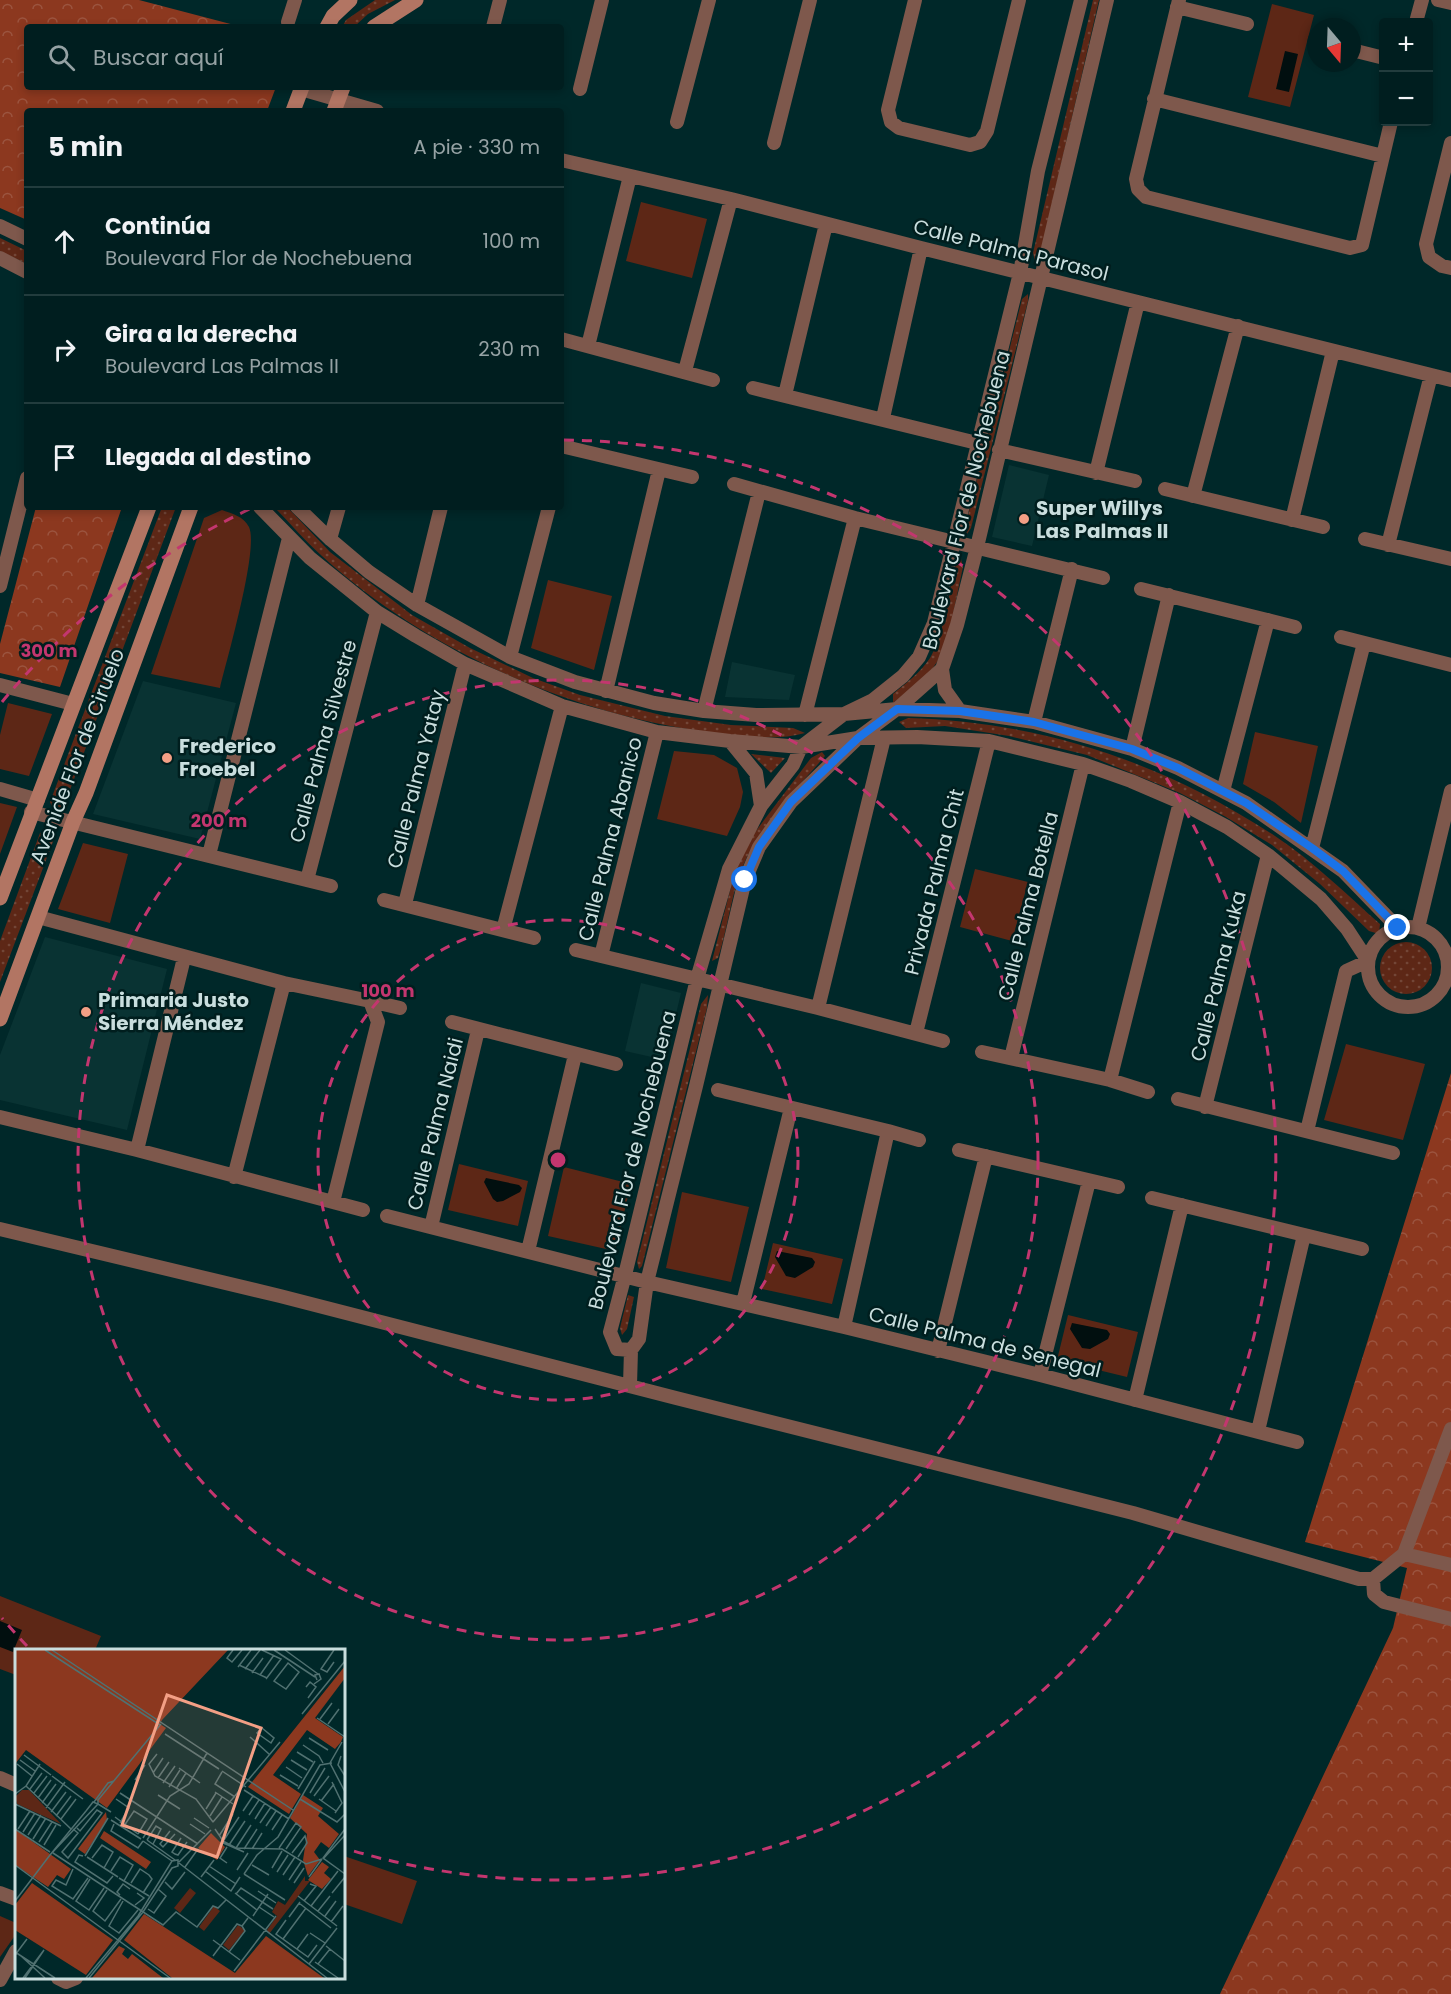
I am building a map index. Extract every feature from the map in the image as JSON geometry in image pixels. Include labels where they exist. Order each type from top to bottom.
[{"type":"main road","points":[[329,24],[333,16],[350,0]]},
{"type":"main road","points":[[379,24],[416,0]]},
{"type":"main road","points":[[294,108],[301,90]]},
{"type":"main road","name":"Avenide Flor de Ciruelo","points":[[0,898],[148,510]]},
{"type":"main road","name":"Avenide Flor de Ciruelo","points":[[0,1019],[73,822],[86,794],[190,510]]},
{"type":"street","points":[[288,21],[295,0]]},
{"type":"street","points":[[494,24],[500,0]]},
{"type":"street","points":[[580,89],[602,0]]},
{"type":"street","points":[[677,122],[709,0]]},
{"type":"street","points":[[774,143],[810,0]]},
{"type":"street","points":[[915,0],[888,110],[891,122],[899,128],[970,146],[980,142],[987,131],[1019,0]]},
{"type":"street","name":"Boulevard Flor de Nochebuena","points":[[1081,0],[1038,171],[1020,273],[934,623],[919,657],[903,676],[873,700],[844,714],[801,747],[793,765],[761,806],[729,869],[697,979],[610,1332],[617,1348],[631,1350],[639,1339],[646,1282],[745,880],[759,847],[791,802],[858,738],[897,709],[942,669],[957,625],[977,547],[1107,0]]},
{"type":"street","points":[[1417,18],[1422,0]]},
{"type":"street","points":[[1438,0],[1451,3]]},
{"type":"street","points":[[1246,24],[1178,3],[1136,179],[1138,189],[1146,197],[1350,248],[1362,245],[1390,126]]},
{"type":"street","points":[[1361,53],[1379,57]]},
{"type":"street","points":[[309,90],[367,108]]},
{"type":"street","points":[[1154,99],[1383,156]]},
{"type":"street","points":[[1451,143],[1426,244],[1429,257],[1442,266],[1451,268]]},
{"type":"street","name":"Calle Palma Parasol","points":[[564,161],[731,199],[1451,380]]},
{"type":"street","points":[[588,346],[630,176]]},
{"type":"street","points":[[685,371],[731,199]]},
{"type":"street","points":[[785,395],[826,224]]},
{"type":"street","points":[[0,226],[24,238]]},
{"type":"street","points":[[883,418],[921,248]]},
{"type":"street","points":[[0,258],[24,270]]},
{"type":"street","points":[[1096,473],[1138,302]]},
{"type":"street","points":[[1193,496],[1238,326]]},
{"type":"street","points":[[564,340],[713,380]]},
{"type":"street","points":[[1292,520],[1333,351]]},
{"type":"street","points":[[1388,545],[1431,375]]},
{"type":"street","points":[[753,388],[883,418],[977,443]]},
{"type":"street","points":[[999,450],[1135,481]]},
{"type":"street","points":[[564,451],[692,477]]},
{"type":"street","points":[[606,691],[659,470]]},
{"type":"street","points":[[734,484],[855,518],[1103,578]]},
{"type":"street","points":[[1165,489],[1323,527]]},
{"type":"street","points":[[0,586],[24,490]]},
{"type":"street","points":[[704,711],[759,492]]},
{"type":"street","points":[[263,510],[310,558],[377,612],[465,664],[562,706],[657,732],[801,747],[858,738],[917,736],[989,741],[1083,764],[1131,781],[1227,826],[1268,855],[1321,899],[1347,929],[1368,961],[1369,978],[1377,993],[1390,1003],[1406,1007],[1422,1004],[1436,995],[1446,981],[1448,964],[1444,948],[1433,935],[1418,928],[1398,928],[1380,938],[1368,961],[1346,971],[1307,1131]]},
{"type":"street","points":[[300,510],[369,572],[417,605],[510,657],[575,682],[606,691],[654,703],[704,711],[756,715],[844,714],[897,709],[960,711],[1034,722],[1132,749],[1178,768],[1246,803],[1343,871],[1398,928]]},
{"type":"street","points":[[330,539],[338,510]]},
{"type":"street","points":[[417,605],[440,510]]},
{"type":"street","points":[[510,657],[548,510]]},
{"type":"street","points":[[806,715],[855,518]]},
{"type":"street","points":[[209,855],[289,538]]},
{"type":"street","points":[[1365,538],[1451,559]]},
{"type":"street","points":[[1034,722],[1072,569]]},
{"type":"street","points":[[1141,589],[1295,627]]},
{"type":"street","points":[[1132,749],[1169,595]]},
{"type":"street","name":"Calle Palma Silvestre","points":[[307,880],[377,612]]},
{"type":"street","points":[[1223,791],[1268,620]]},
{"type":"street","points":[[1341,637],[1451,665]]},
{"type":"street","points":[[1312,848],[1364,643]]},
{"type":"street","name":"Calle Palma Yatay","points":[[405,904],[465,664]]},
{"type":"street","points":[[942,669],[945,690],[960,711]]},
{"type":"street","points":[[0,685],[73,704]]},
{"type":"street","points":[[503,930],[562,706]]},
{"type":"street","name":"Calle Palma Abanico","points":[[602,956],[657,732]]},
{"type":"street","points":[[818,1008],[884,738]]},
{"type":"street","points":[[730,741],[756,773],[761,806]]},
{"type":"street","name":"Privada Palma Chit","points":[[916,1033],[989,741]]},
{"type":"street","name":"Calle Palma Botella","points":[[1011,1058],[1083,764]]},
{"type":"street","points":[[860,776],[872,783]]},
{"type":"street","points":[[0,789],[73,822],[332,886]]},
{"type":"street","points":[[1418,928],[1451,791]]},
{"type":"street","points":[[1110,1080],[1180,802]]},
{"type":"street","name":"Calle Palma Kuka","points":[[1205,1107],[1268,855]]},
{"type":"street","points":[[384,900],[534,938]]},
{"type":"street","points":[[38,917],[284,983],[400,1008]]},
{"type":"street","points":[[576,950],[818,1008],[942,1041]]},
{"type":"street","points":[[137,1150],[184,957]]},
{"type":"street","points":[[234,1177],[284,983]]},
{"type":"street","points":[[333,1202],[378,1022],[370,1001]]},
{"type":"street","name":"Calle Palma Naidi","points":[[452,1022],[616,1064]]},
{"type":"street","name":"Calle Palma Naidi","points":[[431,1227],[478,1030]]},
{"type":"street","points":[[982,1052],[1110,1080],[1148,1092]]},
{"type":"street","points":[[528,1251],[575,1055]]},
{"type":"street","points":[[718,1090],[919,1140]]},
{"type":"street","points":[[1178,1099],[1393,1153]]},
{"type":"street","points":[[743,1303],[791,1108]]},
{"type":"street","points":[[0,1117],[137,1150],[363,1210]]},
{"type":"street","points":[[844,1327],[888,1131]]},
{"type":"street","points":[[959,1150],[1118,1187]]},
{"type":"street","points":[[938,1351],[986,1156]]},
{"type":"street","points":[[1040,1375],[1089,1181]]},
{"type":"street","points":[[1152,1198],[1362,1249]]},
{"type":"street","points":[[1135,1400],[1182,1205]]},
{"type":"street","name":"Calle Palma Naidi","points":[[387,1216],[646,1282]]},
{"type":"street","points":[[0,1229],[280,1296],[1133,1513],[1359,1579],[1373,1579],[1404,1554],[1451,1429]]},
{"type":"street","points":[[1258,1431],[1304,1235]]},
{"type":"street","name":"Calle Palma de Senegal","points":[[646,1282],[743,1303],[1040,1375],[1297,1442]]},
{"type":"street","points":[[630,1385],[631,1350]]},
{"type":"street","points":[[1404,1554],[1451,1565]]},
{"type":"street","points":[[1373,1579],[1374,1594],[1384,1602],[1451,1619]]},
{"type":"street","points":[[0,1778],[15,1785]]},
{"type":"street","points":[[0,1893],[15,1899]]},
{"type":"street","points":[[0,1980],[15,1955]]},
{"type":"shaded area","points":[[375,0],[395,0],[368,14],[357,24],[344,24]]},
{"type":"shaded area","points":[[1093,0],[1099,0],[1040,256],[1035,261],[1033,253]]},
{"type":"shaded area","points":[[1272,4],[1314,15],[1313,18],[1307,18],[1307,42],[1290,107],[1248,97]]},
{"type":"shaded area","points":[[1285,51],[1298,54],[1289,92],[1276,89]]},
{"type":"shaded area","points":[[641,202],[707,219],[692,278],[626,261]]},
{"type":"shaded area","points":[[0,238],[24,250],[24,263],[0,251]]},
{"type":"shaded area","points":[[1028,294],[971,528],[967,534],[965,527],[1022,299]]},
{"type":"shaded area","points":[[1009,465],[1049,475],[1032,546],[992,537]]},
{"type":"shaded area","points":[[161,510],[175,510],[64,806],[60,810],[52,807],[50,802]]},
{"type":"shaded area","points":[[222,510],[244,520],[249,527],[251,539],[246,580],[220,688],[151,674],[204,518]]},
{"type":"shaded area","points":[[277,510],[290,510],[330,552],[412,615],[470,648],[533,678],[580,695],[665,716],[731,725],[793,728],[805,733],[780,737],[753,737],[701,731],[651,722],[600,709],[549,692],[450,647],[404,619],[361,589],[316,550]]},
{"type":"shaded area","points":[[961,559],[963,567],[942,653],[928,674],[893,703],[893,694],[922,668],[935,649],[955,567]]},
{"type":"shaded area","points":[[548,580],[612,596],[594,670],[531,648]]},
{"type":"shaded area","points":[[732,662],[795,675],[789,700],[725,697]]},
{"type":"shaded area","name":"Frederico Froebel","points":[[143,681],[236,703],[200,839],[93,814]]},
{"type":"shaded area","points":[[8,703],[52,714],[29,776],[0,769],[0,735]]},
{"type":"shaded area","points":[[908,718],[958,721],[1054,738],[1145,767],[1189,787],[1275,836],[1303,856],[1380,924],[1379,934],[1369,931],[1320,884],[1272,845],[1180,793],[1087,755],[1009,736],[945,726],[906,728],[899,722]]},
{"type":"shaded area","points":[[1255,732],[1318,746],[1301,823],[1274,802],[1243,784]]},
{"type":"shaded area","points":[[674,751],[714,755],[737,768],[743,792],[740,807],[727,836],[657,819]]},
{"type":"shaded area","points":[[822,752],[825,756],[776,813],[746,859],[736,886],[718,958],[712,961],[734,875],[749,840],[811,758]]},
{"type":"shaded area","points":[[751,754],[785,758],[771,773]]},
{"type":"shaded area","points":[[0,803],[17,807],[0,854]]},
{"type":"shaded area","points":[[46,830],[54,839],[0,982],[0,941],[40,833]]},
{"type":"shaded area","points":[[83,843],[128,854],[110,923],[58,909]]},
{"type":"shaded area","points":[[975,869],[1028,882],[1012,941],[960,927]]},
{"type":"shaded area","name":"Primaria Justo Sierra Méndez","points":[[45,937],[167,969],[127,1130],[0,1100],[0,1055]]},
{"type":"shaded area","points":[[1406,942],[1416,944],[1424,950],[1430,958],[1432,968],[1430,978],[1424,986],[1416,992],[1406,994],[1396,992],[1388,986],[1382,978],[1380,968],[1382,958],[1388,950],[1396,944]]},
{"type":"shaded area","points":[[641,983],[681,993],[665,1060],[625,1051]]},
{"type":"shaded area","points":[[708,995],[707,1008],[642,1266],[639,1269],[637,1262],[701,1004]]},
{"type":"shaded area","points":[[1346,1044],[1425,1064],[1403,1140],[1324,1120]]},
{"type":"shaded area","points":[[459,1164],[528,1181],[518,1226],[448,1210]]},
{"type":"shaded area","points":[[564,1167],[631,1184],[615,1251],[548,1236]]},
{"type":"shaded area","points":[[486,1178],[519,1185],[522,1188],[520,1192],[497,1202],[484,1182]]},
{"type":"shaded area","points":[[682,1192],[749,1207],[731,1282],[666,1268]]},
{"type":"shaded area","points":[[773,1243],[843,1259],[832,1304],[762,1289]]},
{"type":"shaded area","points":[[777,1251],[812,1258],[815,1262],[813,1267],[795,1278],[786,1276],[775,1257]]},
{"type":"shaded area","points":[[628,1295],[634,1297],[627,1329],[622,1335],[620,1328]]},
{"type":"shaded area","points":[[1068,1315],[1138,1332],[1127,1377],[1057,1360]]},
{"type":"shaded area","points":[[1072,1323],[1107,1330],[1110,1334],[1108,1339],[1090,1349],[1082,1348],[1070,1329]]},
{"type":"shaded area","points":[[0,1596],[101,1636],[95,1649],[15,1649],[15,1675],[0,1669]]},
{"type":"shaded area","points":[[0,1621],[22,1630],[13,1652],[0,1647]]},
{"type":"shaded area","points":[[345,1856],[417,1881],[402,1924],[345,1904]]},
{"type":"shaded area","points":[[0,1916],[15,1923],[15,1935],[0,1957]]},
{"type":"green space","points":[[0,0],[139,0],[231,24],[24,24],[24,90],[275,90],[268,108],[24,108],[24,219],[0,208]]},
{"type":"green space","points":[[35,510],[121,510],[60,687],[0,673],[0,644]]},
{"type":"green space","points":[[1451,1073],[1451,1994],[1220,1994],[1393,1628],[1407,1568],[1305,1542]]},
{"type":"place","name":"Super Willys Las Palmas II","points":[[1024,519]]},
{"type":"place","name":"Frederico Froebel","points":[[167,758]]},
{"type":"place","name":"Primaria Justo Sierra Méndez","points":[[86,1012]]},
{"type":"route","points":[[745,880],[759,847],[791,802],[858,738],[897,709],[960,711],[1034,722],[1132,749],[1178,768],[1246,803],[1312,848],[1343,871],[1398,928]]}]
